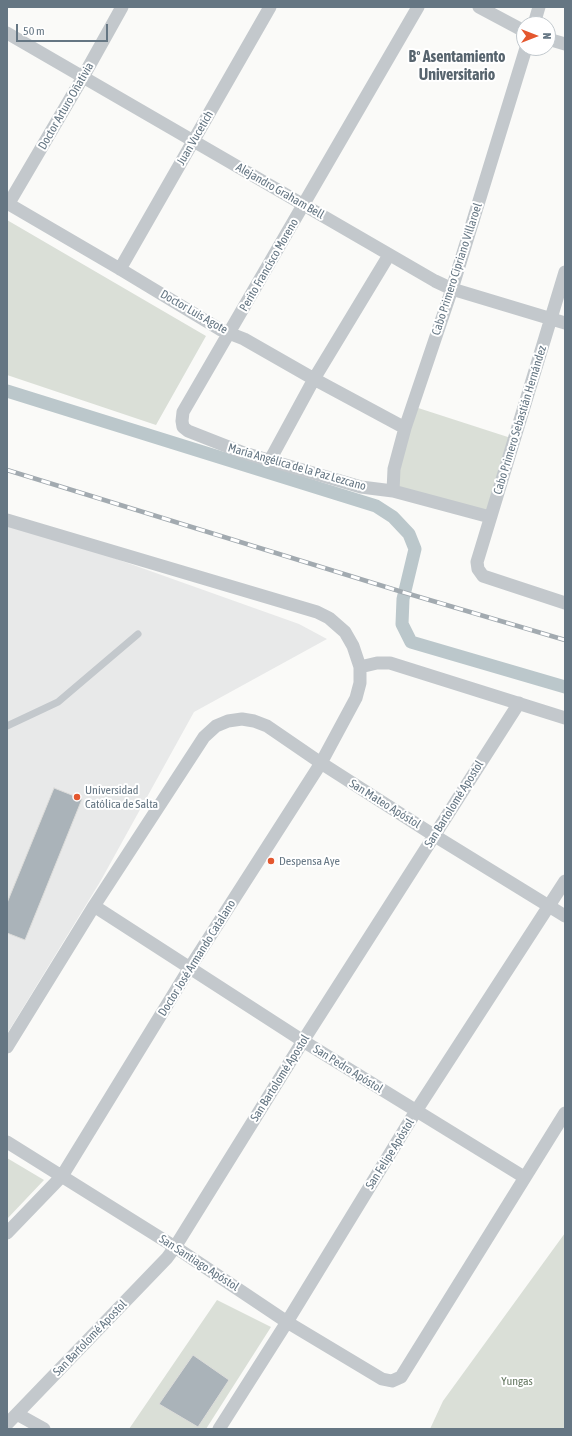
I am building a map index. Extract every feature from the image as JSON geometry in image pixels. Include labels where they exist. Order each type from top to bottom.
[{"type":"street","name":"Doctor Arturo Oñativia","points":[[8,203],[83,77],[122,7]]},
{"type":"street","name":"Juan Vucetich","points":[[120,269],[270,7]]},
{"type":"street","name":"Perito Francisco Moreno","points":[[182,421],[183,412],[418,7]]},
{"type":"street","points":[[479,7],[516,27]]},
{"type":"street","name":"Alejandro Graham Bell","points":[[7,33],[435,282],[452,289],[565,323]]},
{"type":"street","name":"Cabo Primero Cipriano Villaroel","points":[[393,491],[394,469],[405,428],[452,289],[524,56]]},
{"type":"street","name":"Doctor Luis Agote","points":[[8,203],[221,330],[244,339],[405,428]]},
{"type":"street","points":[[270,460],[314,379],[389,255]]},
{"type":"street","name":"Cabo Primero Sebastián Hernández","points":[[565,272],[477,562],[478,569],[483,576],[565,603]]},
{"type":"street","name":"María Angélica de la Paz Lezcano","points":[[182,421],[183,427],[197,435],[244,453],[360,487],[393,491],[490,517]]},
{"type":"street","points":[[7,520],[317,612],[330,618],[345,632],[353,646],[360,667],[377,663],[390,663],[565,718]]},
{"type":"street","name":"Doctor José Armando Catalano","points":[[7,1233],[62,1176],[189,969],[321,763],[356,698],[360,683],[360,667]]},
{"type":"street","name":"San Bartolomé Apostol","points":[[7,1424],[167,1258],[175,1247],[303,1041],[519,703]]},
{"type":"street","name":"San Mateo Apóstol","points":[[7,1047],[94,906],[204,737],[216,726],[228,721],[242,719],[254,721],[267,726],[321,763],[435,836],[565,916]]},
{"type":"street","name":"San Felipe Apóstol","points":[[219,1429],[287,1322],[416,1111],[565,881]]},
{"type":"street","name":"San Pedro Apóstol","points":[[94,906],[189,969],[303,1041],[524,1177]]},
{"type":"street","points":[[524,1177],[565,1113]]},
{"type":"street","name":"San Santiago Apóstol","points":[[7,1142],[175,1247],[287,1322],[382,1379],[392,1381],[401,1377],[524,1177]]},
{"type":"street","points":[[17,1414],[44,1429]]},
{"type":"lane","points":[[7,726],[58,702],[138,634]]},
{"type":"shaded area","name":"Universidad Católica de Salta","points":[[7,520],[299,624],[327,639],[194,712],[100,882],[7,1034]]},
{"type":"green space","points":[[7,220],[206,336],[156,425],[7,375]]},
{"type":"green space","points":[[412,406],[514,439],[490,517],[393,491]]},
{"type":"green space","points":[[7,1158],[44,1180],[7,1219]]},
{"type":"green space","name":"Yungas","points":[[565,1233],[565,1429],[430,1429],[443,1401]]},
{"type":"green space","points":[[217,1300],[271,1327],[206,1429],[129,1429]]},
{"type":"building","points":[[54,788],[82,799],[25,940],[7,933],[7,903]]},
{"type":"building","points":[[193,1355],[229,1380],[198,1427],[159,1404]]},
{"type":"waterway","points":[[7,391],[376,506],[393,517],[409,534],[415,549],[403,599],[402,624],[411,642],[565,687]]},
{"type":"railway","points":[[7,470],[399,591],[565,640]]},
{"type":"place","name":"Universidad Católica de Salta","points":[[77,797]]},
{"type":"place","name":"Despensa Aye","points":[[271,861]]},
{"type":"district","name":"Bº Asentamiento Universitario","points":[[457,66]]}]
